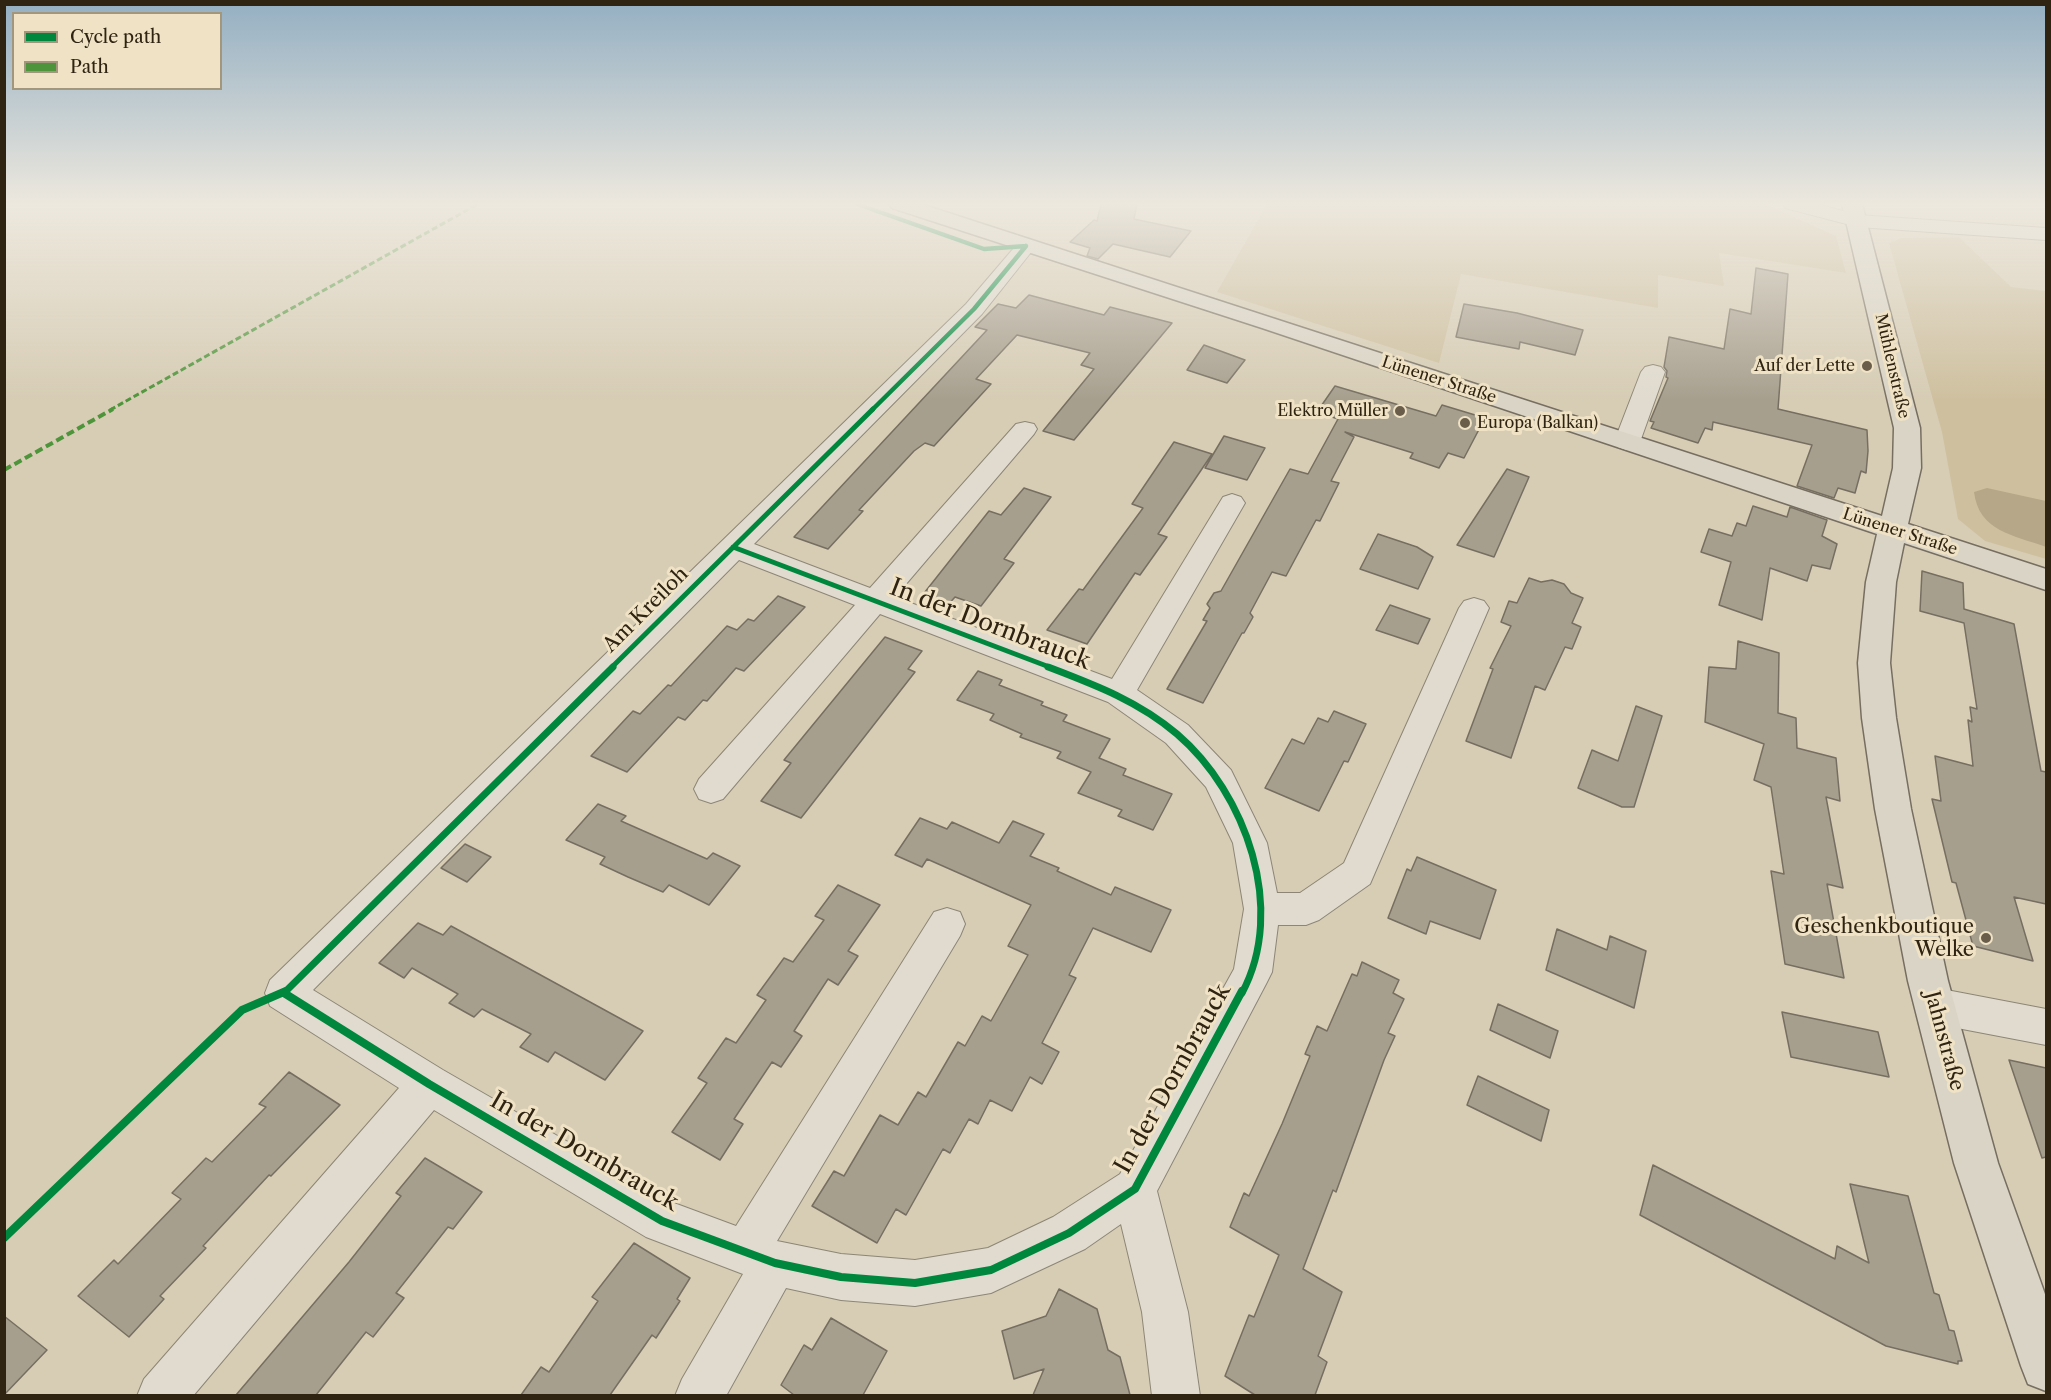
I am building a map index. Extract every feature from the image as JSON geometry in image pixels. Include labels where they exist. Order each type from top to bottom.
[{"type":"main road","name":"Lünener Straße","points":[[1100,269],[1270,323],[2046,580]]},
{"type":"main road","name":"Mühlenstraße","points":[[1869,269],[1907,428],[1907,468],[1893,529]]},
{"type":"main road","name":"Jahnstraße","points":[[1893,529],[1877,619],[1875,674],[1879,718],[1911,906],[1977,1163],[2046,1366]]},
{"type":"street","name":"Am Kreiloh","points":[[284,993],[974,309],[1007,269]]},
{"type":"street","points":[[1628,442],[1653,372]]},
{"type":"street","name":"In der Dornbrauck","points":[[711,789],[873,600],[1025,429]]},
{"type":"street","points":[[1119,694],[1232,503]]},
{"type":"street","name":"In der Dornbrauck","points":[[284,993],[429,1084],[662,1221],[761,1257],[841,1277],[915,1283],[991,1270],[1069,1233],[1135,1189],[1253,972],[1262,909],[1250,843],[1219,779],[1177,734],[1119,694],[733,548]]},
{"type":"street","points":[[1262,909],[1306,909],[1357,873],[1474,608]]},
{"type":"street","points":[[699,1395],[761,1257],[947,924]]},
{"type":"street","points":[[1936,1006],[2046,1027]]},
{"type":"street","points":[[161,1395],[429,1084]]},
{"type":"street","name":"In der Dornbrauck","points":[[1135,1189],[1165,1312],[1176,1395]]},
{"type":"shaded area","points":[[1230,269],[1721,269],[1724,286],[1658,275],[1658,308],[1461,274],[1439,363],[1217,292]]},
{"type":"shaded area","points":[[1823,269],[1845,269],[1846,273]]},
{"type":"shaded area","points":[[1896,269],[1993,269],[2011,287],[2046,291],[2046,559],[1985,541],[1958,519],[1942,432]]},
{"type":"shaded area","points":[[1987,488],[2046,501],[2046,547],[2010,535],[1991,524],[1983,516],[1974,492]]},
{"type":"building","points":[[1756,269],[1788,274],[1778,409],[1867,430],[1866,473],[1861,471],[1855,493],[1838,488],[1834,498],[1797,486],[1812,445],[1713,422],[1712,430],[1705,428],[1698,443],[1651,428],[1654,422],[1650,421],[1668,378],[1664,367],[1669,337],[1724,349],[1730,309],[1751,314]]},
{"type":"building","points":[[1029,295],[1104,315],[1110,307],[1172,323],[1074,440],[1043,431],[1094,369],[1081,365],[1090,353],[1017,335],[976,379],[991,384],[934,446],[925,443],[914,451],[859,510],[863,511],[828,549],[794,537],[987,330],[975,327],[998,304],[1016,308]]},
{"type":"building","points":[[1464,304],[1517,313],[1583,330],[1575,355],[1520,342],[1519,349],[1456,337]]},
{"type":"building","points":[[1204,345],[1245,360],[1227,383],[1187,370]]},
{"type":"building","points":[[1335,386],[1436,416],[1442,405],[1485,418],[1464,458],[1448,453],[1439,468],[1410,458],[1413,453],[1345,432],[1354,437],[1331,481],[1339,483],[1320,521],[1316,520],[1286,576],[1272,572],[1250,613],[1253,617],[1203,703],[1167,689],[1207,621],[1203,620],[1210,608],[1207,604],[1214,593],[1221,591],[1290,469],[1308,474],[1338,419],[1317,412]]},
{"type":"building","points":[[1224,436],[1265,448],[1247,480],[1205,468]]},
{"type":"building","points":[[1174,442],[1212,454],[1158,534],[1167,537],[1140,575],[1135,573],[1087,644],[1047,630],[1079,589],[1083,590],[1143,508],[1132,504]]},
{"type":"building","points":[[1507,469],[1529,477],[1494,557],[1457,545]]},
{"type":"building","points":[[1024,488],[1051,497],[1004,559],[1014,563],[981,606],[955,597],[947,606],[921,597],[989,511],[1001,515]]},
{"type":"building","points":[[1753,506],[1787,517],[1790,507],[1827,520],[1822,536],[1837,544],[1830,569],[1812,565],[1807,581],[1770,568],[1762,620],[1719,605],[1731,562],[1701,552],[1709,529],[1732,536],[1737,523],[1746,526]]},
{"type":"building","points":[[1378,534],[1417,547],[1433,557],[1418,589],[1360,569]]},
{"type":"building","points":[[1922,571],[1963,583],[1964,609],[2014,624],[2041,771],[2046,772],[2046,904],[2014,897],[2033,961],[1973,946],[1956,883],[1952,882],[1932,799],[1941,801],[1935,756],[1973,766],[1968,720],[1972,722],[1970,707],[1977,709],[1964,623],[1920,611]]},
{"type":"building","points":[[1529,578],[1541,582],[1552,580],[1564,584],[1571,593],[1583,598],[1572,623],[1581,627],[1572,649],[1565,647],[1545,690],[1535,686],[1511,758],[1466,741],[1493,669],[1490,668],[1511,626],[1501,622],[1509,601],[1517,603]]},
{"type":"building","points":[[778,596],[805,607],[744,671],[736,668],[707,701],[703,700],[685,720],[678,717],[627,772],[591,756],[633,711],[640,714],[668,685],[671,686],[727,626],[737,630],[748,619],[754,621]]},
{"type":"building","points":[[1390,605],[1430,619],[1418,644],[1376,630]]},
{"type":"building","points":[[885,637],[922,651],[908,669],[915,672],[801,818],[761,801],[791,763],[784,760]]},
{"type":"building","points":[[1738,641],[1779,653],[1778,713],[1796,718],[1797,748],[1836,758],[1840,801],[1826,797],[1843,888],[1827,884],[1844,978],[1785,964],[1771,871],[1784,874],[1771,787],[1754,780],[1764,744],[1705,722],[1709,667],[1736,669]]},
{"type":"building","points":[[978,671],[1002,680],[999,685],[1043,702],[1041,705],[1067,715],[1063,721],[1110,739],[1099,758],[1126,769],[1123,775],[1172,794],[1153,830],[1118,816],[1122,810],[1078,793],[1091,772],[1057,758],[1061,752],[1020,737],[1022,734],[990,720],[994,714],[957,700]]},
{"type":"building","points":[[1636,706],[1662,716],[1634,807],[1622,807],[1578,788],[1592,750],[1618,761]]},
{"type":"building","points":[[1334,711],[1366,724],[1348,762],[1344,761],[1319,811],[1265,788],[1292,739],[1304,744],[1318,718],[1328,722]]},
{"type":"building","points":[[598,804],[626,816],[621,821],[707,859],[713,853],[740,866],[709,905],[669,885],[663,892],[628,877],[600,864],[605,857],[566,840]]},
{"type":"building","points":[[920,818],[947,829],[952,822],[999,843],[1013,821],[1044,834],[1030,856],[1059,868],[1057,871],[1111,895],[1115,887],[1171,910],[1151,952],[1093,928],[1069,975],[1076,978],[1042,1043],[1059,1052],[1042,1084],[1030,1077],[1012,1111],[990,1100],[978,1124],[969,1119],[950,1153],[943,1149],[906,1215],[896,1209],[877,1243],[812,1206],[834,1171],[844,1176],[880,1115],[898,1125],[918,1092],[926,1097],[958,1042],[965,1046],[982,1016],[991,1021],[1028,955],[1008,946],[1031,905],[927,859],[922,867],[895,855]]},
{"type":"building","points":[[465,844],[491,857],[467,882],[441,868]]},
{"type":"building","points":[[1417,857],[1496,890],[1480,939],[1430,921],[1426,934],[1388,918],[1407,869],[1411,871]]},
{"type":"building","points":[[838,885],[880,905],[848,951],[858,956],[838,985],[828,979],[794,1031],[802,1036],[781,1067],[772,1062],[734,1119],[743,1124],[720,1160],[672,1132],[707,1083],[698,1078],[726,1038],[736,1043],[766,1000],[757,995],[784,958],[793,962],[824,920],[815,916]]},
{"type":"building","points":[[418,923],[443,935],[451,926],[643,1031],[605,1080],[555,1052],[548,1062],[520,1047],[531,1034],[482,1009],[474,1017],[449,1003],[458,994],[412,968],[404,978],[379,963]]},
{"type":"building","points":[[1557,929],[1607,950],[1610,936],[1646,951],[1634,1008],[1546,970]]},
{"type":"building","points":[[1362,962],[1399,980],[1393,993],[1404,999],[1388,1033],[1395,1036],[1336,1192],[1333,1190],[1303,1269],[1342,1292],[1318,1356],[1327,1362],[1315,1395],[1255,1395],[1225,1376],[1249,1315],[1254,1317],[1279,1255],[1230,1227],[1244,1193],[1249,1196],[1282,1124],[1310,1056],[1305,1054],[1317,1026],[1327,1031],[1352,974],[1357,976]]},
{"type":"building","points":[[1498,1004],[1558,1031],[1550,1058],[1490,1030]]},
{"type":"building","points":[[1782,1012],[1878,1032],[1889,1077],[1791,1057]]},
{"type":"building","points":[[2009,1060],[2046,1068],[2046,1157],[2042,1158]]},
{"type":"building","points":[[289,1072],[340,1105],[271,1176],[269,1175],[203,1246],[206,1248],[160,1296],[164,1299],[129,1337],[78,1296],[114,1260],[118,1264],[181,1199],[172,1193],[206,1158],[212,1162],[266,1107],[259,1104]]},
{"type":"building","points":[[1478,1076],[1549,1110],[1541,1141],[1467,1105]]},
{"type":"building","points":[[425,1158],[482,1192],[453,1229],[448,1227],[396,1293],[404,1298],[373,1337],[366,1332],[316,1395],[236,1395],[349,1262],[401,1196],[396,1193]]},
{"type":"building","points":[[1653,1165],[1835,1259],[1837,1246],[1869,1263],[1850,1184],[1908,1196],[1934,1293],[1939,1295],[1949,1330],[1954,1331],[1962,1361],[1958,1361],[1958,1364],[1886,1346],[1640,1215]]},
{"type":"building","points":[[634,1243],[690,1278],[677,1299],[680,1301],[656,1338],[652,1335],[610,1395],[521,1395],[541,1367],[549,1372],[598,1301],[592,1297]]},
{"type":"building","points":[[1059,1289],[1097,1309],[1108,1350],[1120,1357],[1130,1395],[1033,1395],[1044,1369],[1014,1379],[1002,1331],[1046,1316]]},
{"type":"building","points":[[4,1316],[47,1350],[4,1395]]},
{"type":"building","points":[[831,1318],[887,1351],[863,1395],[794,1395],[781,1385],[804,1345],[812,1350]]},
{"type":"marked path","points":[[4,470],[362,269]]},
{"type":"cycle path","points":[[4,1238],[242,1010],[284,993],[974,309],[1007,269]]},
{"type":"cycle path","points":[[284,993],[429,1084],[662,1221],[775,1263],[841,1277],[915,1283],[991,1270],[1069,1233],[1135,1189],[1253,972],[1262,909],[1250,843],[1219,779],[1177,734],[1119,694],[733,547]]},
{"type":"place","name":"Auf der Lette","points":[[1867,366]]},
{"type":"place","name":"Elektro Müller","points":[[1400,411]]},
{"type":"place","name":"Europa (Balkan)","points":[[1465,423]]},
{"type":"place","name":"Geschenkboutique Welke","points":[[1986,938]]}]
